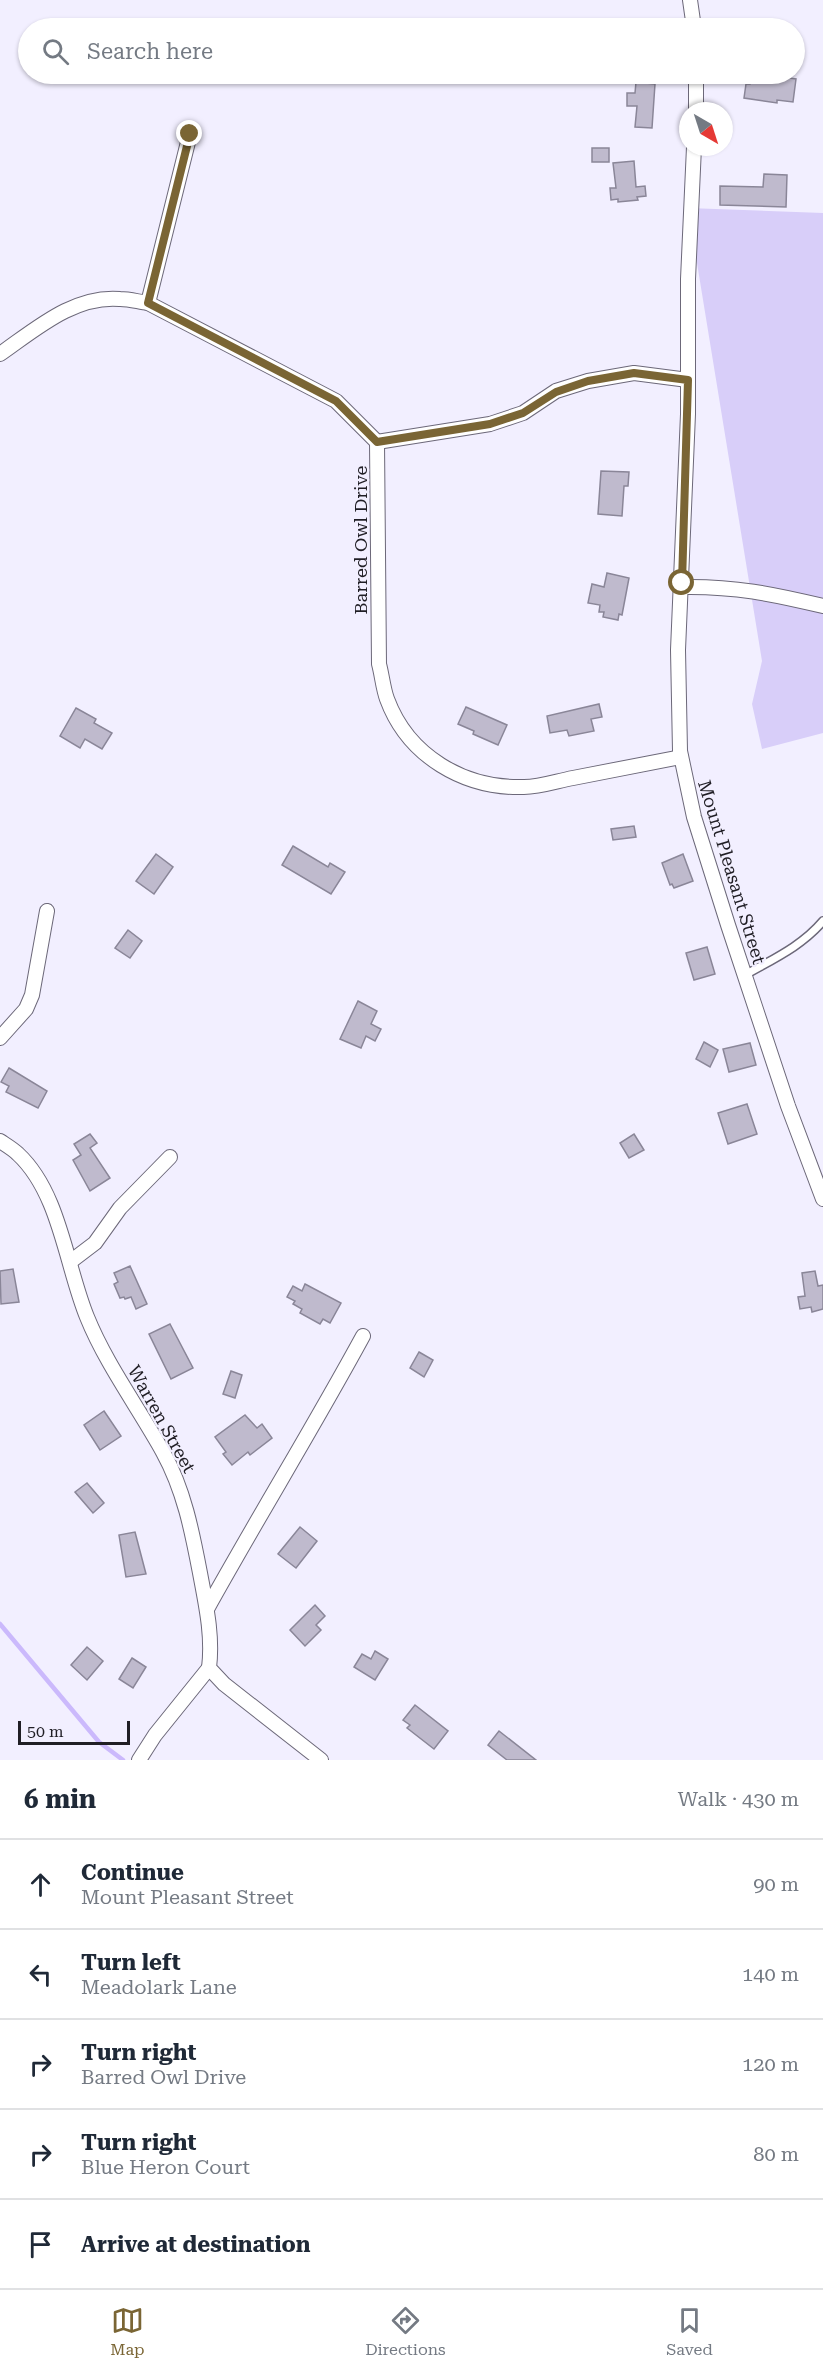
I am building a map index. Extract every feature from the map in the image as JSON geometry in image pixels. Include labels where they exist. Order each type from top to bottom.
[{"type":"street","points":[[690,0],[693,18]]},
{"type":"street","points":[[696,84],[696,102]]},
{"type":"street","points":[[148,303],[190,134]]},
{"type":"street","name":"Mount Pleasant Street","points":[[694,156],[689,245],[682,587],[677,684],[681,757],[693,817],[777,1074],[823,1199]]},
{"type":"street","name":"Barred Owl Drive","points":[[0,354],[70,308],[119,298],[148,303],[336,401],[377,442],[379,664],[387,699],[403,731],[424,755],[448,770],[471,780],[525,787],[681,757]]},
{"type":"street","points":[[377,442],[490,424],[523,413],[556,392],[588,381],[634,373],[688,380]]},
{"type":"street","points":[[682,587],[721,586],[768,592],[823,606]]},
{"type":"street","points":[[0,1038],[26,1009],[32,995],[47,911]]},
{"type":"street","name":"Warren Street","points":[[0,1141],[18,1154],[34,1173],[45,1193],[87,1317],[123,1385],[164,1454],[183,1497],[207,1609],[212,1650],[209,1668]]},
{"type":"street","points":[[70,1262],[95,1243],[120,1208],[170,1157]]},
{"type":"street","points":[[207,1609],[257,1519],[313,1428],[363,1336]]},
{"type":"street","points":[[139,1760],[155,1735],[209,1668],[224,1684],[321,1760]]},
{"type":"lane","points":[[745,975],[798,945],[810,936],[823,921]]},
{"type":"shaded area","points":[[688,208],[823,213],[823,733],[762,749],[752,704],[762,661]]},
{"type":"building","points":[[636,84],[655,84],[652,128],[635,127],[637,106],[627,106],[627,93],[635,93]]},
{"type":"building","points":[[746,84],[795,84],[793,102],[777,100],[777,103],[744,98]]},
{"type":"building","points":[[592,148],[609,148],[609,162],[592,162]]},
{"type":"building","points":[[634,161],[636,187],[645,186],[646,196],[637,197],[638,200],[618,202],[618,199],[611,200],[610,188],[616,188],[613,163]]},
{"type":"building","points":[[764,174],[787,175],[786,207],[720,205],[720,186],[763,187]]},
{"type":"building","points":[[601,471],[629,472],[628,486],[624,486],[622,516],[598,514]]},
{"type":"building","points":[[607,573],[629,578],[622,615],[619,614],[618,620],[603,617],[604,612],[599,612],[600,605],[588,603],[592,584],[604,587]]},
{"type":"building","points":[[599,704],[602,717],[591,719],[594,731],[569,736],[567,730],[550,733],[547,716]]},
{"type":"building","points":[[466,707],[507,725],[498,745],[473,734],[474,731],[458,724]]},
{"type":"building","points":[[76,708],[96,719],[94,723],[112,733],[102,749],[85,739],[80,748],[60,736]]},
{"type":"building","points":[[634,826],[636,837],[613,840],[611,829]]},
{"type":"building","points":[[293,846],[328,867],[330,863],[345,872],[331,894],[282,865]]},
{"type":"building","points":[[156,854],[173,867],[154,894],[136,881]]},
{"type":"building","points":[[683,854],[693,881],[674,888],[672,884],[670,885],[662,863]]},
{"type":"building","points":[[128,930],[142,941],[130,958],[115,948]]},
{"type":"building","points":[[707,947],[715,974],[694,980],[686,953]]},
{"type":"building","points":[[358,1001],[377,1011],[371,1024],[381,1029],[375,1041],[366,1036],[361,1048],[340,1039]]},
{"type":"building","points":[[704,1042],[718,1050],[710,1067],[696,1059]]},
{"type":"building","points":[[750,1043],[756,1065],[729,1072],[723,1049]]},
{"type":"building","points":[[9,1068],[47,1091],[38,1108],[6,1092],[9,1086],[1,1082]]},
{"type":"building","points":[[747,1104],[757,1134],[728,1144],[718,1113]]},
{"type":"building","points":[[90,1134],[97,1143],[90,1148],[110,1178],[90,1191],[73,1160],[81,1155],[74,1144]]},
{"type":"building","points":[[634,1134],[644,1150],[629,1158],[620,1143]]},
{"type":"building","points":[[130,1266],[147,1304],[136,1309],[131,1297],[120,1298],[114,1284],[118,1282],[114,1273]]},
{"type":"building","points":[[13,1269],[19,1302],[1,1304],[0,1271]]},
{"type":"building","points":[[815,1271],[818,1286],[823,1285],[823,1309],[812,1312],[811,1307],[800,1309],[798,1297],[805,1296],[802,1273]]},
{"type":"building","points":[[305,1284],[341,1303],[330,1323],[323,1319],[320,1324],[300,1313],[302,1309],[293,1304],[295,1301],[287,1297],[293,1286],[302,1291]]},
{"type":"building","points":[[170,1324],[193,1368],[171,1379],[149,1334]]},
{"type":"building","points":[[419,1352],[433,1360],[424,1377],[410,1368]]},
{"type":"building","points":[[231,1371],[242,1375],[235,1398],[223,1394]]},
{"type":"building","points":[[104,1411],[121,1436],[100,1450],[84,1425]]},
{"type":"building","points":[[245,1415],[257,1428],[262,1424],[272,1438],[250,1455],[248,1452],[232,1465],[223,1454],[226,1452],[215,1437]]},
{"type":"building","points":[[87,1483],[104,1503],[93,1513],[75,1492]]},
{"type":"building","points":[[300,1527],[317,1541],[296,1568],[278,1554]]},
{"type":"building","points":[[135,1532],[146,1574],[126,1577],[119,1535]]},
{"type":"building","points":[[315,1605],[325,1616],[316,1625],[321,1630],[305,1646],[290,1630]]},
{"type":"building","points":[[87,1647],[103,1661],[87,1680],[71,1665]]},
{"type":"building","points":[[375,1651],[388,1659],[375,1680],[354,1667],[362,1654],[371,1659]]},
{"type":"building","points":[[132,1658],[146,1667],[133,1688],[119,1679]]},
{"type":"building","points":[[415,1705],[448,1731],[434,1749],[407,1728],[410,1725],[403,1720]]},
{"type":"building","points":[[499,1731],[536,1760],[507,1760],[488,1745]]},
{"type":"waterway","points":[[0,1624],[99,1742],[123,1760]]},
{"type":"route","points":[[190,134],[148,303],[336,401],[377,442],[490,424],[523,413],[556,392],[588,381],[634,373],[688,380],[682,583]]}]
